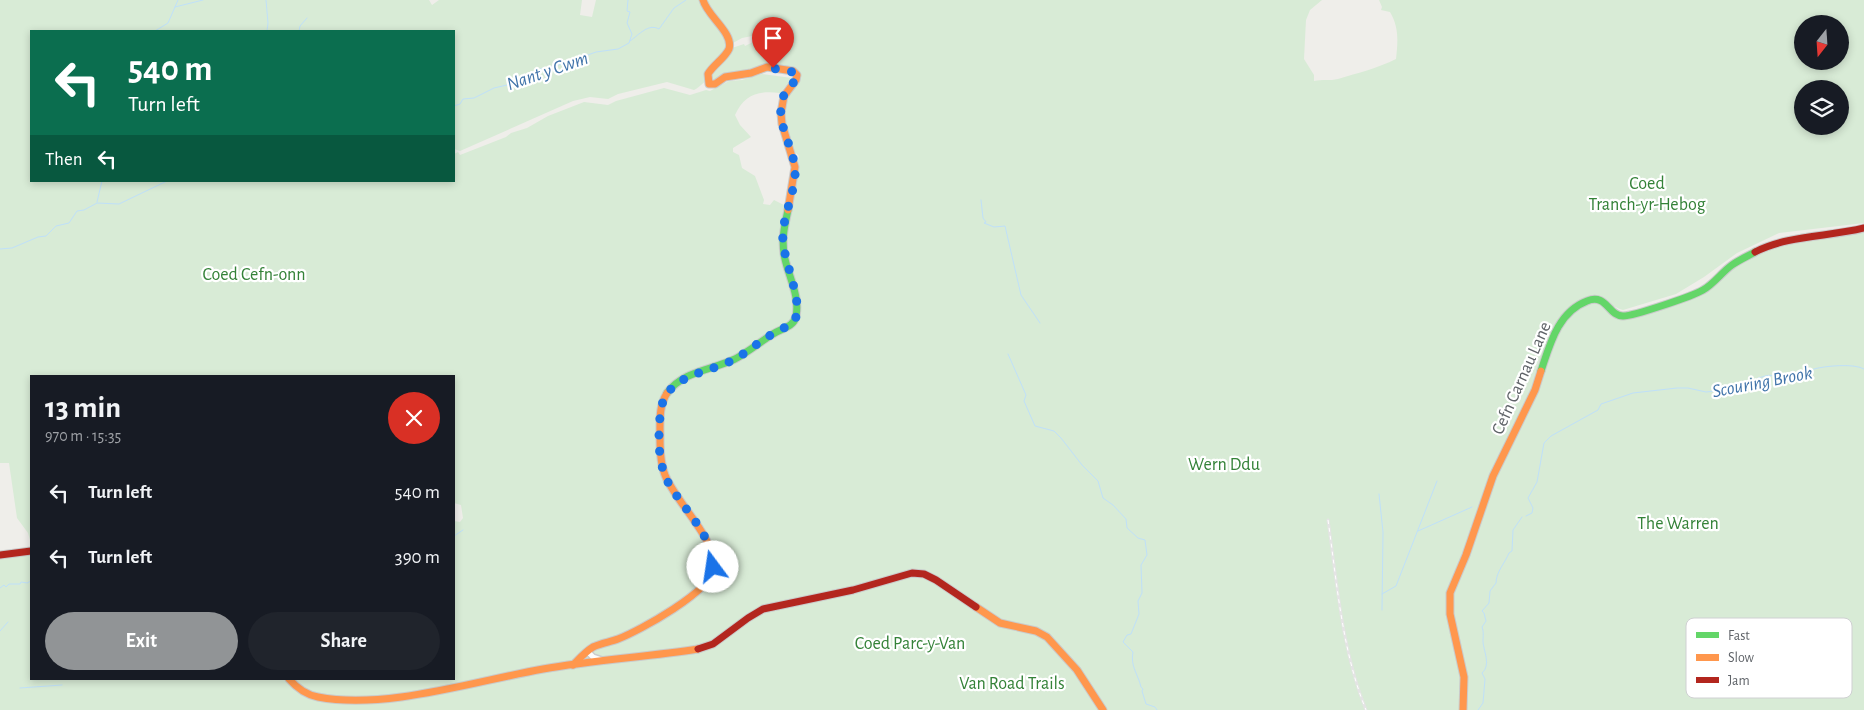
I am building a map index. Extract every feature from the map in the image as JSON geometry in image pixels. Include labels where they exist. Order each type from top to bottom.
[{"type":"street","points":[[573,665],[598,645],[626,635],[678,605],[710,579],[713,560],[706,539],[670,485],[662,465],[660,417],[664,397],[673,386],[688,377],[734,360],[776,332],[791,325],[798,310],[783,245],[783,227],[793,185],[795,167],[781,113],[784,96],[798,75],[793,71],[767,67],[751,73],[725,77],[715,84],[709,84],[707,81],[708,74],[729,50],[730,42],[707,12],[703,0]]},
{"type":"street","name":"Cefn Carnau Lane","points":[[1463,710],[1464,676],[1450,614],[1450,593],[1463,562],[1493,476],[1535,390],[1553,334],[1565,316],[1587,301],[1596,299],[1604,302],[1617,315],[1624,316],[1644,311],[1703,290],[1733,264],[1763,248],[1781,242],[1864,228]]},
{"type":"street","points":[[0,555],[30,551]]},
{"type":"street","points":[[290,680],[292,684],[306,692],[332,702],[382,704],[444,695],[519,674],[705,648],[719,641],[752,613],[763,609],[853,590],[918,573],[936,580],[1000,623],[1036,632],[1047,637],[1077,670],[1103,710]]},
{"type":"street","points":[[588,652],[593,657],[605,662]]},
{"type":"green space","points":[[0,0],[429,0],[432,5],[439,0],[582,0],[580,15],[592,17],[596,0],[701,0],[726,36],[728,50],[715,68],[732,48],[744,44],[745,46],[753,42],[754,39],[752,36],[742,38],[733,43],[714,17],[705,0],[1322,0],[1310,10],[1306,20],[1304,59],[1314,75],[1314,81],[1338,79],[1375,68],[1396,59],[1397,40],[1395,23],[1390,12],[1381,10],[1382,7],[1379,0],[1864,0],[1864,223],[1779,233],[1737,253],[1704,277],[1676,294],[1623,310],[1595,295],[1571,305],[1574,309],[1592,299],[1624,316],[1695,293],[1733,264],[1763,248],[1864,230],[1864,710],[0,710],[0,558],[30,554],[30,680],[455,680],[455,521],[460,522],[463,518],[461,505],[455,503],[455,375],[30,375],[30,540],[28,533],[17,518],[9,463],[0,463]]},
{"type":"waterway","points":[[157,30],[168,23],[178,0]]},
{"type":"waterway","points":[[175,7],[203,0]]},
{"type":"waterway","points":[[266,0],[267,30]]},
{"type":"waterway","name":"Nant y Cwm","points":[[455,106],[460,104],[463,99],[474,98],[494,88],[520,82],[540,69],[567,63],[572,59],[596,52],[618,49],[629,43],[632,34],[627,23],[630,12],[627,11],[628,0]]},
{"type":"waterway","points":[[630,41],[647,29],[659,29],[674,8],[686,0]]},
{"type":"waterway","points":[[299,30],[300,26],[307,18]]},
{"type":"waterway","points":[[97,202],[102,182]]},
{"type":"waterway","name":"Nant y Cwm","points":[[0,249],[12,248],[38,237],[46,236],[56,226],[69,223],[77,211],[84,210],[97,203],[119,204],[165,182]]},
{"type":"waterway","points":[[981,200],[983,218],[986,222],[984,223],[994,227],[1005,226],[1021,295],[1040,323]]},
{"type":"waterway","points":[[1008,354],[1026,395],[1024,401],[1035,426],[1054,431],[1061,438],[1082,465],[1098,481],[1103,498],[1113,505],[1126,519],[1127,528],[1138,538],[1145,540],[1147,555],[1141,565],[1142,593],[1138,601],[1139,614],[1131,634],[1127,635],[1123,642],[1133,652],[1133,666],[1143,689],[1146,704],[1155,707],[1157,710]]},
{"type":"waterway","name":"Scouring Brook","points":[[1526,516],[1532,513],[1533,508],[1528,498],[1537,482],[1544,443],[1551,436],[1598,410],[1601,404],[1633,393],[1677,388],[1688,388],[1706,392],[1732,389],[1756,382],[1758,378],[1766,376],[1771,375],[1782,379],[1789,379],[1814,369],[1825,367],[1854,366],[1864,369]]},
{"type":"waterway","points":[[1382,594],[1396,586],[1437,481]]},
{"type":"waterway","points":[[1379,494],[1383,532],[1382,610]]},
{"type":"waterway","points":[[1418,531],[1472,507]]},
{"type":"waterway","name":"Scouring Brook","points":[[1478,710],[1483,703],[1485,679],[1482,673],[1487,662],[1482,627],[1486,621],[1482,611],[1489,603],[1490,591],[1496,583],[1499,571],[1512,551],[1513,530],[1522,517]]},
{"type":"waterway","points":[[455,535],[463,530]]},
{"type":"waterway","points":[[0,588],[4,585],[6,587],[9,584],[30,582]]},
{"type":"waterway","points":[[0,631],[8,622]]},
{"type":"waterway","points":[[20,688],[62,685]]},
{"type":"railway","points":[[1328,520],[1346,641],[1351,664],[1366,710]]},
{"type":"traffic: fast","points":[[667,393],[689,375],[735,359],[795,320],[797,302],[783,246],[788,210]]},
{"type":"traffic: fast","points":[[1541,371],[1556,330],[1577,306],[1594,299],[1599,300],[1614,313],[1623,316],[1651,309],[1703,290],[1732,265],[1755,252]]},
{"type":"traffic: slow","points":[[703,0],[709,12],[728,37],[729,43],[727,52],[708,74],[709,84],[715,84],[725,77],[751,73],[767,67],[793,71],[797,75],[796,80],[784,96],[781,113],[782,124],[795,167],[788,210]]},
{"type":"traffic: slow","points":[[1463,710],[1464,677],[1450,614],[1450,593],[1466,555],[1493,476],[1535,390],[1541,371]]},
{"type":"traffic: slow","points":[[573,665],[593,647],[628,635],[673,609],[701,588],[710,577],[714,568],[709,545],[670,486],[663,470],[660,449],[660,418],[661,408],[667,393]]},
{"type":"traffic: slow","points":[[976,607],[1000,623],[1036,631],[1047,637],[1077,670],[1103,710]]},
{"type":"traffic: slow","points":[[290,680],[302,690],[318,697],[344,700],[372,700],[460,687],[562,666],[698,649]]},
{"type":"traffic: jam","points":[[1755,252],[1781,242],[1864,228]]},
{"type":"traffic: jam","points":[[0,555],[30,551]]},
{"type":"traffic: jam","points":[[698,649],[713,644],[763,609],[853,590],[912,573],[924,574],[936,580],[976,607]]},
{"type":"route","points":[[713,567],[713,560],[706,539],[665,475],[661,458],[660,417],[664,397],[673,386],[688,377],[734,360],[776,332],[791,325],[796,317],[798,303],[785,260],[782,237],[795,177],[795,167],[782,124],[781,113],[784,96],[798,75],[793,71],[773,68]]},
{"type":"park label","name":"Coed Tranch-yr-Hebog","points":[[1647,193]]},
{"type":"park label","name":"Coed Cefn-onn","points":[[254,274]]},
{"type":"park label","name":"Wern Ddu","points":[[1224,464]]},
{"type":"park label","name":"The Warren","points":[[1678,523]]},
{"type":"park label","name":"Coed Parc-y-Van","points":[[910,643]]},
{"type":"park label","name":"Van Road Trails","points":[[1012,683]]}]
